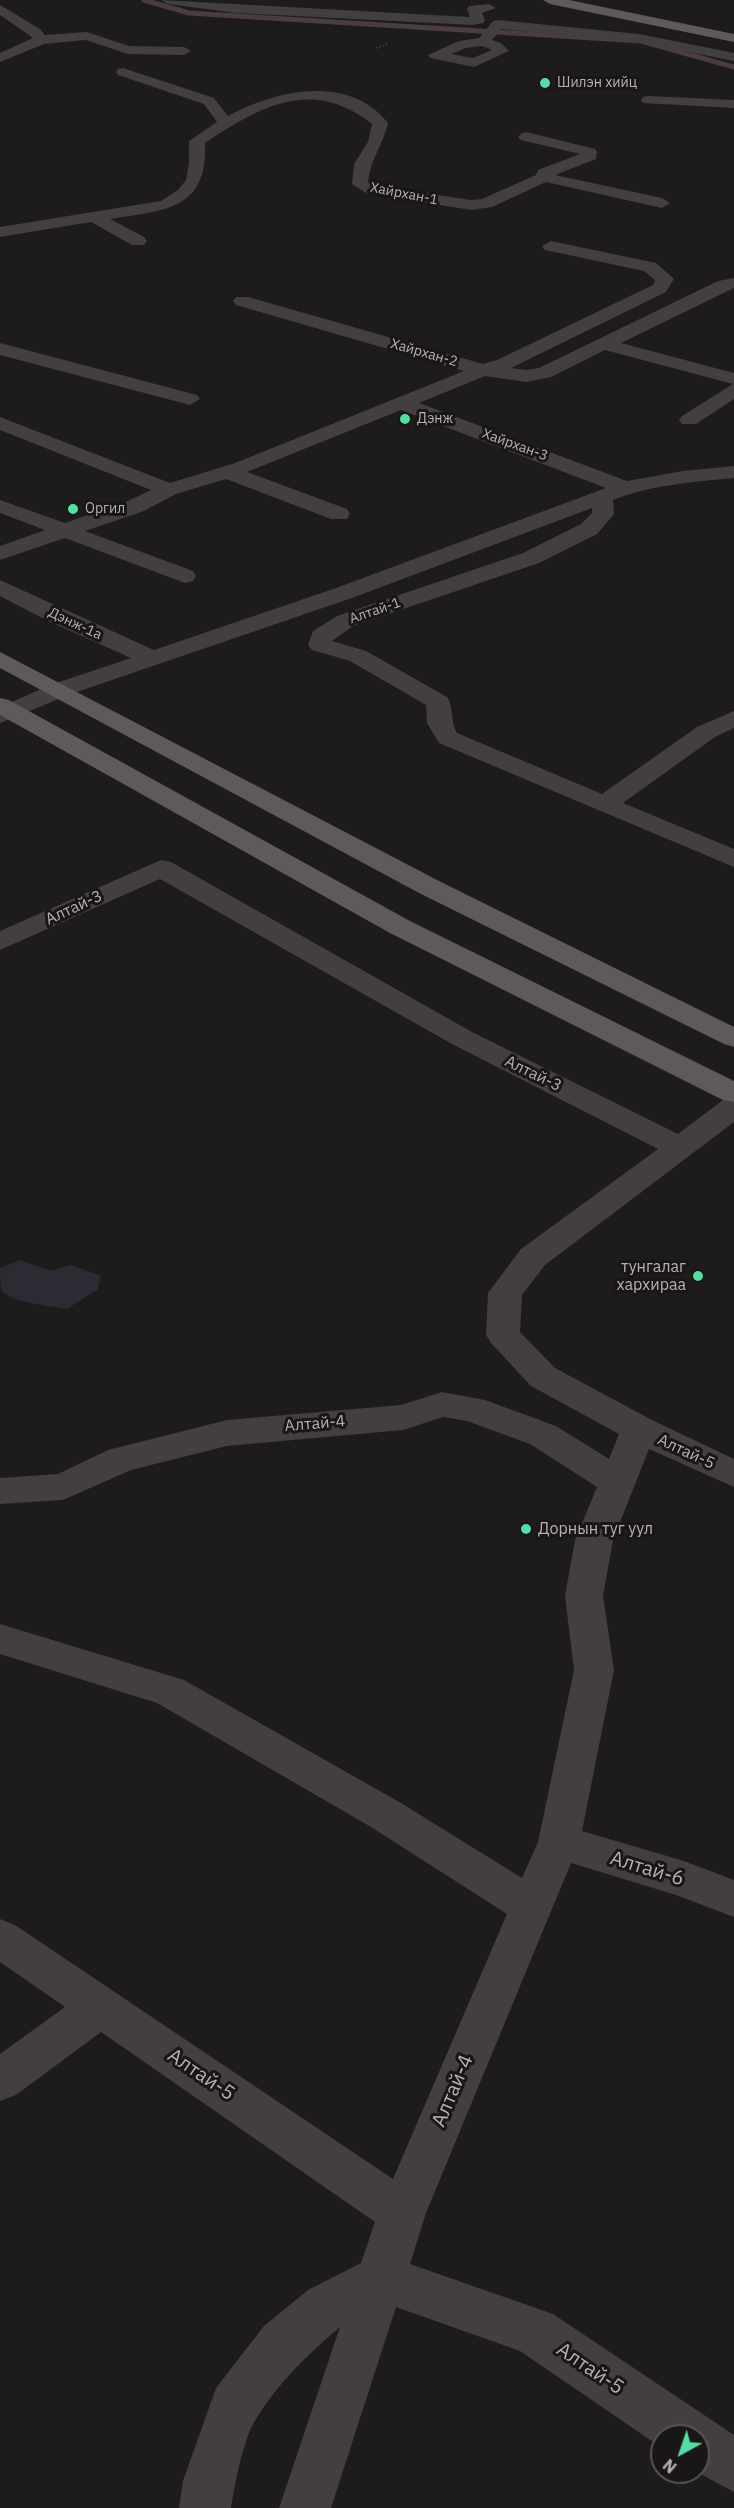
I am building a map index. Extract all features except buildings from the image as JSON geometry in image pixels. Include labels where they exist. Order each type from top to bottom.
[{"type":"main road","points":[[550,0],[734,38]]},
{"type":"main road","points":[[0,659],[431,888],[734,1038]]},
{"type":"main road","points":[[3,710],[400,927],[734,1093]]},
{"type":"street","points":[[168,0],[207,13],[473,21],[478,20],[474,9],[486,4],[498,26]]},
{"type":"street","points":[[0,9],[35,32],[41,40]]},
{"type":"street","points":[[485,40],[498,26]]},
{"type":"street","points":[[498,26],[639,38],[734,57]]},
{"type":"street","points":[[0,58],[41,40],[87,36],[128,50],[184,51]]},
{"type":"street","points":[[123,72],[209,101],[225,122]]},
{"type":"street","name":"Хайрхан-1","points":[[0,232],[165,205],[183,197],[193,182],[198,162],[197,141],[225,122],[283,97],[329,95],[347,99],[368,110],[380,123],[376,142],[362,164],[360,184],[372,190],[471,206],[486,203],[544,177],[544,173],[590,156],[589,152],[526,137]]},
{"type":"street","points":[[648,100],[734,104]]},
{"type":"street","points":[[544,177],[662,203]]},
{"type":"street","points":[[96,218],[138,241]]},
{"type":"street","points":[[0,243],[18,229]]},
{"type":"street","points":[[0,553],[136,506],[169,490],[228,472],[404,404],[483,370],[504,364],[660,288],[665,279],[650,267],[551,246]]},
{"type":"street","name":"Хайрхан-2","points":[[242,301],[483,370],[526,376],[544,373],[724,285],[734,283]]},
{"type":"street","points":[[604,344],[734,379]]},
{"type":"street","points":[[0,349],[190,399]]},
{"type":"street","points":[[689,420],[734,390]]},
{"type":"street","name":"Хайрхан-3","points":[[404,404],[582,469],[626,488]]},
{"type":"street","points":[[0,423],[169,490]]},
{"type":"street","points":[[228,472],[339,514]]},
{"type":"street","points":[[3,710],[344,592],[626,488],[683,477],[734,472]]},
{"type":"street","name":"Алтай-1","points":[[602,497],[603,514],[589,530],[531,558],[345,621],[321,636],[320,645],[358,656],[438,702],[439,723],[447,738],[606,803],[734,859]]},
{"type":"street","points":[[0,506],[185,576]]},
{"type":"street","name":"Дэнж-1а","points":[[0,587],[56,616],[152,658]]},
{"type":"street","points":[[606,803],[697,738],[734,718]]},
{"type":"street","name":"Алтай-3","points":[[0,942],[161,868],[462,1038],[681,1148]]},
{"type":"street","points":[[639,1429],[543,1377],[503,1335],[505,1293],[534,1257],[734,1107]]},
{"type":"street","name":"Алтай-4","points":[[0,1491],[63,1487],[121,1459],[227,1433],[403,1417],[442,1404],[472,1409],[543,1435],[618,1483]]},
{"type":"street","name":"Алтай-5","points":[[639,1429],[734,1474]]},
{"type":"street","name":"Алтай-4","points":[[382,2278],[402,2213],[559,1842],[594,1670],[584,1596],[594,1540],[639,1429]]},
{"type":"street","points":[[0,1640],[170,1691],[386,1815],[531,1906]]},
{"type":"street","name":"Алтай-6","points":[[559,1842],[684,1879],[734,1899]]},
{"type":"street","name":"Алтай-5","points":[[0,1938],[402,2213]]},
{"type":"street","points":[[0,2080],[101,2007]]},
{"type":"street","points":[[206,2508],[209,2481],[234,2406],[282,2344],[324,2307],[382,2278]]},
{"type":"street","points":[[305,2508],[382,2278]]},
{"type":"street","name":"Алтай-5","points":[[382,2278],[535,2331],[672,2424]]},
{"type":"street","points":[[710,2450],[734,2466]]},
{"type":"shaded area","points":[[20,1260],[51,1271],[71,1265],[101,1276],[98,1289],[67,1309],[14,1298],[2,1291],[0,1268]]},
{"type":"waterway","points":[[144,0],[189,13],[641,41],[734,67]]},
{"type":"place","name":"Шилэн хийц","points":[[545,83]]},
{"type":"place","name":"Дэнж","points":[[405,419]]},
{"type":"place","name":"Оргил","points":[[73,509]]},
{"type":"place","name":"тунгалаг хархираа","points":[[698,1276]]},
{"type":"place","name":"Дорнын туг уул","points":[[526,1529]]}]
